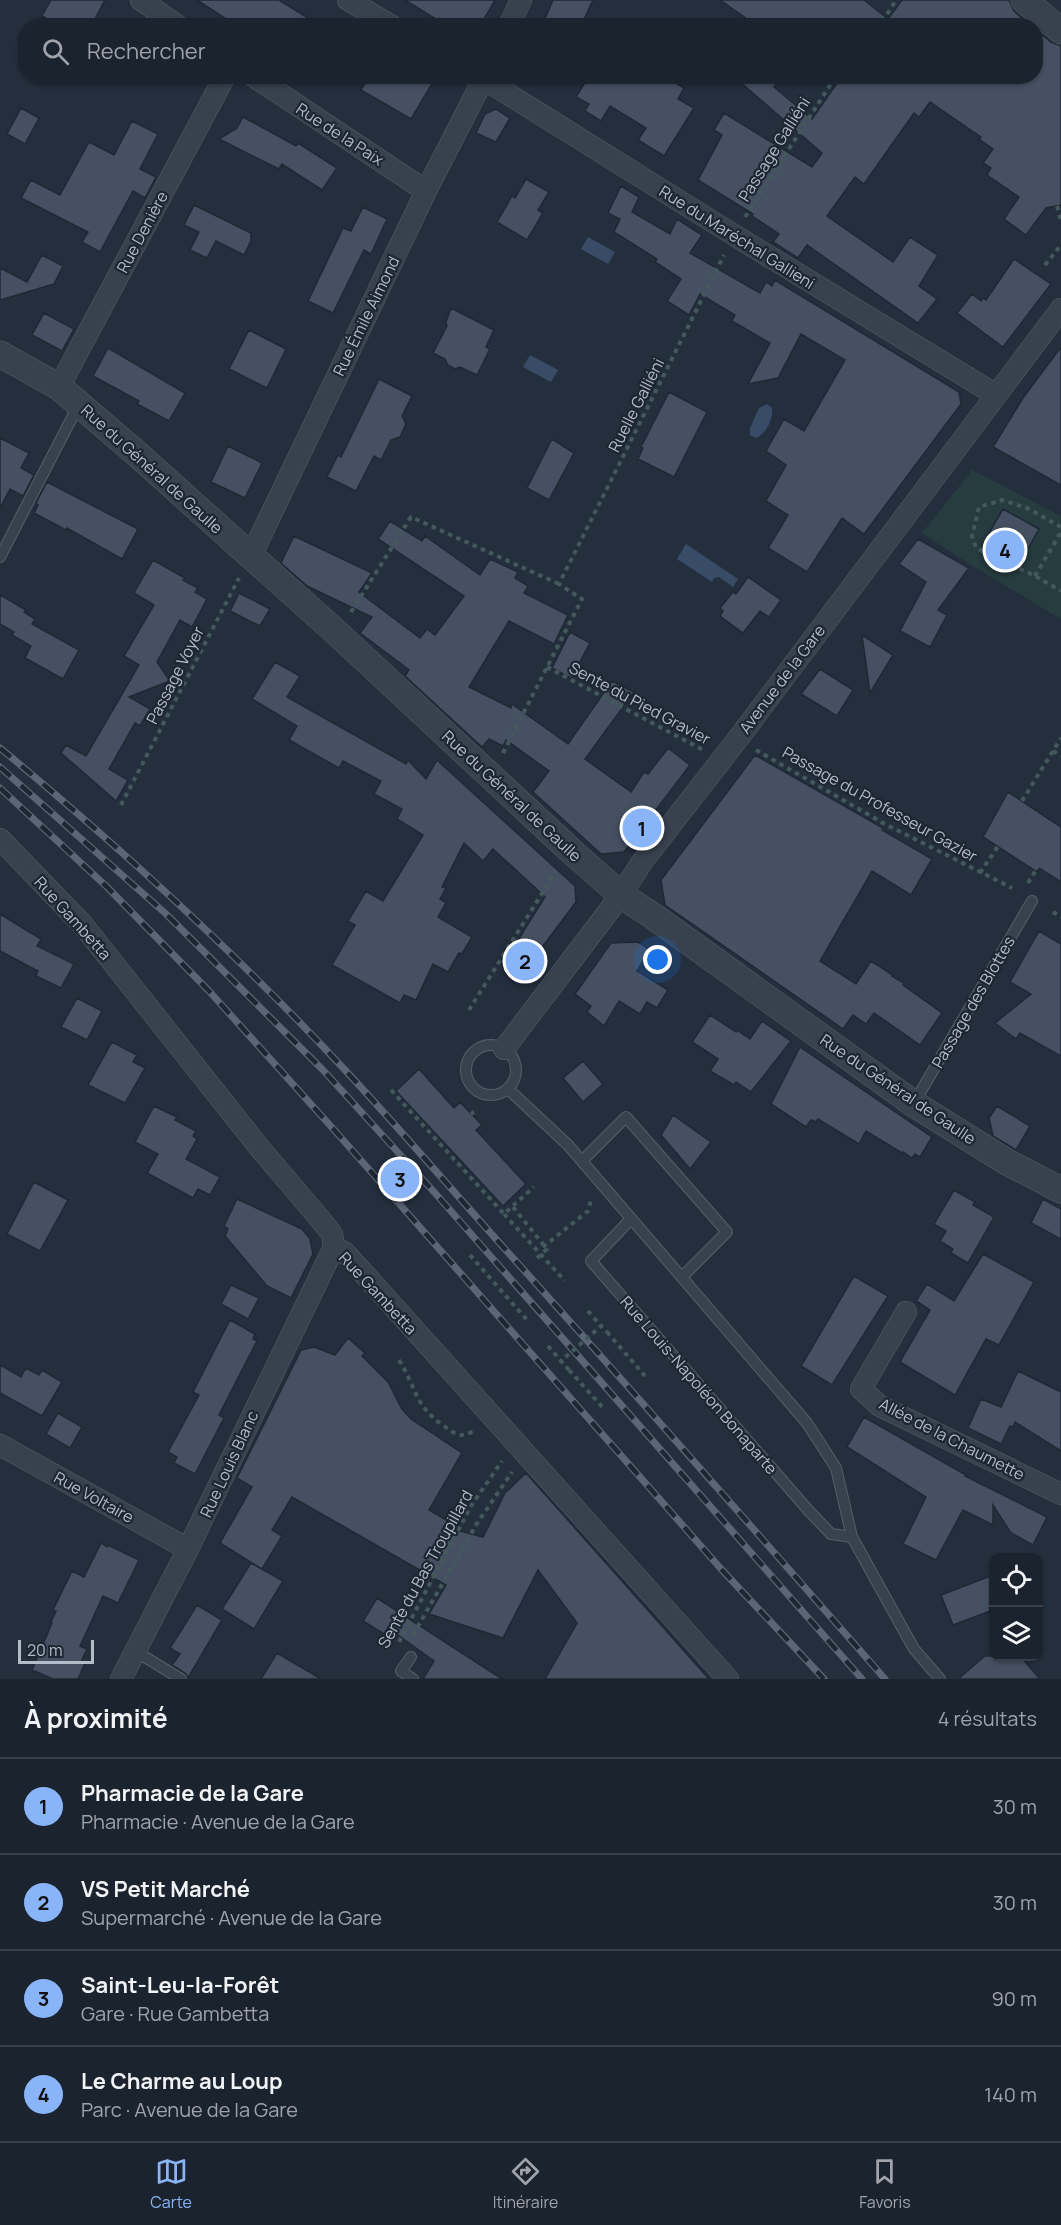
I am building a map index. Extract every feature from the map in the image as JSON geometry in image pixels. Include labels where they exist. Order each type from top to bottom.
[{"type":"street","points":[[141,0],[163,6]]},
{"type":"street","points":[[348,0],[378,18]]},
{"type":"street","points":[[513,18],[521,0]]},
{"type":"street","points":[[1024,0],[1061,31]]},
{"type":"street","name":"Rue Denière","points":[[59,387],[221,84]]},
{"type":"street","name":"Rue de la Paix","points":[[266,84],[426,191]]},
{"type":"street","name":"Rue Émile Aimond","points":[[251,556],[480,84]]},
{"type":"street","name":"Rue du Maréchal Gallieni","points":[[494,84],[734,235],[996,395]]},
{"type":"street","name":"Avenue de la Gare","points":[[504,1049],[621,895],[642,862],[737,740],[1061,309]]},
{"type":"street","name":"Rue du Général de Gaulle","points":[[0,354],[59,387],[79,404],[338,634],[621,895],[653,915],[914,1104],[1007,1162],[1061,1190]]},
{"type":"street","name":"Rue Gambetta","points":[[0,839],[83,925],[251,1137],[326,1226],[332,1234],[334,1247],[345,1253],[728,1679]]},
{"type":"street","name":"Rue Louis Blanc","points":[[121,1679],[188,1549],[334,1247]]},
{"type":"street","name":"Allée de la Chaumette","points":[[906,1312],[861,1389],[880,1406],[1061,1494]]},
{"type":"street","name":"Rue Voltaire","points":[[0,1445],[188,1549]]},
{"type":"lane","points":[[0,557],[79,404]]},
{"type":"lane","name":"Passage des Blottes","points":[[914,1104],[1032,901]]},
{"type":"lane","points":[[497,1046],[510,1054],[516,1068],[513,1083],[508,1089],[501,1094],[484,1094],[471,1084],[467,1077],[468,1060],[480,1048],[497,1046]]},
{"type":"lane","points":[[508,1089],[568,1145],[630,1220],[807,1423],[836,1468],[852,1537],[914,1649],[940,1679]]},
{"type":"lane","points":[[582,1161],[626,1117],[727,1232],[682,1277]]},
{"type":"lane","name":"Rue Louis-Napoléon Bonaparte","points":[[630,1220],[591,1261],[809,1511],[831,1533],[852,1537]]},
{"type":"lane","points":[[135,1651],[181,1679]]},
{"type":"lane","points":[[411,1657],[401,1671],[413,1679]]},
{"type":"path","points":[[884,18],[896,0]]},
{"type":"path","name":"Passage Galliéni","points":[[734,235],[831,84]]},
{"type":"path","points":[[1057,206],[1061,221]]},
{"type":"path","name":"Ruelle Galliéni","points":[[559,584],[734,235]]},
{"type":"path","points":[[1045,265],[1061,245]]},
{"type":"path","points":[[1061,527],[1027,508],[1002,500],[979,507],[972,536],[976,548],[1061,591]]},
{"type":"path","points":[[338,634],[411,517],[559,584],[582,599],[491,776]]},
{"type":"path","points":[[1035,576],[1061,532]]},
{"type":"path","name":"Passage Voyer","points":[[121,805],[251,556]]},
{"type":"path","name":"Sente du Pied Gravier","points":[[547,667],[721,759]]},
{"type":"path","points":[[1022,801],[1061,738]]},
{"type":"path","name":"Passage du Professeur Gazier","points":[[737,740],[885,824],[1012,888]]},
{"type":"path","points":[[1053,751],[1061,756]]},
{"type":"path","points":[[980,873],[998,846]]},
{"type":"path","points":[[469,1010],[570,850]]},
{"type":"path","points":[[1026,885],[1038,867]]},
{"type":"path","points":[[1053,912],[1061,917]]},
{"type":"path","points":[[391,1090],[441,1141],[565,1281]]},
{"type":"path","points":[[504,1214],[534,1187]]},
{"type":"path","points":[[543,1247],[588,1211],[591,1197]]},
{"type":"path","points":[[513,1207],[547,1249],[536,1259]]},
{"type":"path","points":[[470,1255],[527,1320]]},
{"type":"path","points":[[588,1311],[645,1376]]},
{"type":"path","points":[[561,1361],[601,1326]]},
{"type":"path","points":[[548,1346],[606,1410]]},
{"type":"path","points":[[399,1360],[408,1374],[412,1389],[421,1406],[433,1419],[461,1435],[482,1429]]},
{"type":"path","points":[[413,1635],[521,1449]]},
{"type":"path","name":"Sente du Bas Troupillard","points":[[394,1652],[471,1506],[521,1449]]},
{"type":"path","points":[[426,1595],[432,1600]]},
{"type":"path","points":[[414,1616],[422,1619]]},
{"type":"green space","points":[[972,470],[1061,516],[1061,619],[922,533]]},
{"type":"water","points":[[588,237],[615,252],[608,264],[581,249]]},
{"type":"water","points":[[530,355],[558,370],[551,382],[523,367]]},
{"type":"water","points":[[767,404],[772,408],[770,421],[763,433],[756,438],[750,435],[750,428],[759,408]]},
{"type":"water","points":[[686,544],[738,579],[733,587],[719,577],[714,578],[712,582],[677,559]]},
{"type":"building","points":[[51,0],[105,0],[95,18],[45,18],[42,16]]},
{"type":"building","points":[[197,0],[279,0],[308,18],[225,18]]},
{"type":"building","points":[[405,0],[495,0],[485,18],[434,18]]},
{"type":"building","points":[[553,0],[593,0],[585,18],[545,18]]},
{"type":"building","points":[[720,0],[864,0],[887,18],[746,18]]},
{"type":"building","points":[[902,0],[1009,0],[1014,11],[1022,18],[889,18]]},
{"type":"building","points":[[1043,36],[1061,46],[1061,205],[1046,208],[1026,235],[1004,219],[1019,197],[987,175],[991,168],[983,163],[993,149],[979,139],[981,137],[930,102],[919,117],[914,113],[864,184],[855,177],[827,216],[893,262],[910,237],[938,255],[919,286],[937,299],[918,323],[807,245],[798,258],[773,242],[779,234],[752,216],[753,214],[698,180],[722,135],[714,130],[724,113],[812,167],[822,153],[742,84],[776,84],[774,87],[812,119],[836,84],[1043,84]]},
{"type":"building","points":[[364,84],[432,84],[411,119],[361,90]]},
{"type":"building","points":[[584,84],[678,84],[684,88],[678,99],[694,108],[664,156],[638,140],[646,128],[610,106],[601,121],[585,111],[589,104],[576,97]]},
{"type":"building","points":[[21,108],[39,118],[25,144],[7,134]]},
{"type":"building","points":[[496,109],[510,118],[496,142],[476,133],[485,114]]},
{"type":"building","points":[[243,117],[296,146],[298,143],[337,168],[322,190],[282,164],[279,169],[219,139],[237,128]]},
{"type":"building","points":[[132,121],[158,134],[140,169],[156,177],[145,198],[133,191],[100,252],[82,242],[88,232],[21,198],[31,180],[60,195],[89,142],[114,155]]},
{"type":"building","points":[[526,179],[549,192],[538,210],[543,213],[527,240],[497,222],[512,196],[515,198]]},
{"type":"building","points":[[621,186],[639,197],[632,212],[670,234],[677,219],[702,235],[690,253],[760,293],[766,282],[772,286],[775,280],[959,392],[961,404],[864,534],[842,518],[807,572],[768,548],[788,515],[766,501],[786,465],[766,451],[784,419],[804,431],[845,360],[801,334],[778,378],[748,384],[770,343],[732,321],[735,315],[700,294],[689,315],[667,301],[681,279],[655,262],[657,259],[614,232],[620,219],[608,213]]},
{"type":"building","points":[[194,205],[251,233],[251,241],[244,255],[216,241],[207,258],[190,250],[199,232],[184,225]]},
{"type":"building","points":[[363,207],[387,219],[371,254],[364,250],[333,313],[308,301],[343,228],[351,231]]},
{"type":"building","points":[[42,255],[63,266],[54,284],[0,300],[0,268],[27,282]]},
{"type":"building","points":[[1014,259],[1051,284],[1003,347],[957,313],[972,294],[981,301],[983,298],[986,300]]},
{"type":"building","points":[[451,308],[494,330],[486,347],[490,349],[477,375],[460,367],[455,369],[448,365],[445,359],[433,353],[447,326],[446,322]]},
{"type":"building","points":[[44,313],[74,329],[62,351],[32,335]]},
{"type":"building","points":[[249,330],[286,349],[267,388],[229,369]]},
{"type":"building","points":[[1061,347],[1061,485],[993,447],[1023,398]]},
{"type":"building","points":[[108,348],[185,393],[169,421],[137,404],[139,401],[93,376]]},
{"type":"building","points":[[379,379],[412,396],[402,416],[406,424],[400,437],[391,440],[381,460],[374,456],[356,491],[327,477],[338,455],[341,457]]},
{"type":"building","points":[[669,392],[707,412],[674,477],[638,459],[643,448],[641,447]]},
{"type":"building","points":[[0,438],[29,453],[21,468],[34,475],[23,496],[10,489],[0,508]]},
{"type":"building","points":[[552,439],[574,453],[549,500],[527,488]]},
{"type":"building","points":[[228,446],[262,463],[245,498],[211,482]]},
{"type":"building","points":[[47,482],[138,529],[122,559],[67,528],[66,530],[34,513],[38,505],[36,503]]},
{"type":"building","points":[[1003,509],[1039,529],[1019,565],[982,545]]},
{"type":"building","points":[[390,521],[422,541],[425,536],[480,575],[490,559],[518,572],[515,578],[528,586],[524,593],[568,615],[554,644],[509,621],[469,687],[511,708],[512,704],[568,744],[612,681],[634,692],[585,759],[631,792],[644,772],[648,774],[668,748],[690,765],[624,852],[601,854],[533,792],[549,771],[506,740],[503,746],[489,739],[482,747],[405,676],[409,670],[360,633],[372,617],[307,586],[281,563],[294,536],[372,573],[359,592],[420,638],[427,629],[435,635],[464,596],[378,539]]},
{"type":"building","points":[[918,539],[969,568],[938,610],[947,615],[930,647],[900,631],[926,582],[899,564]]},
{"type":"building","points":[[153,560],[185,578],[183,580],[198,588],[195,592],[207,599],[192,627],[180,620],[157,662],[170,681],[129,697],[150,709],[140,726],[135,723],[109,769],[128,780],[116,801],[61,753],[66,745],[86,756],[139,665],[124,656],[154,605],[134,593]]},
{"type":"building","points":[[748,577],[781,600],[769,617],[760,611],[743,633],[720,616],[723,611],[720,608],[733,592],[736,594]]},
{"type":"building","points":[[239,593],[270,609],[260,626],[230,611]]},
{"type":"building","points":[[0,595],[26,610],[24,612],[35,619],[32,624],[79,650],[63,679],[25,658],[31,646],[12,635],[14,632],[0,624]]},
{"type":"building","points":[[570,632],[590,643],[571,678],[552,668]]},
{"type":"building","points":[[862,635],[893,655],[870,693]]},
{"type":"building","points":[[275,662],[300,676],[287,697],[406,764],[408,760],[426,779],[437,760],[575,886],[576,902],[525,970],[508,956],[545,897],[493,849],[483,861],[464,843],[442,887],[446,888],[440,899],[446,903],[438,917],[472,937],[448,972],[433,964],[416,1000],[404,995],[400,1003],[332,965],[355,925],[348,921],[366,891],[383,901],[423,835],[397,819],[402,809],[374,794],[381,781],[343,761],[339,768],[289,740],[297,726],[252,699]]},
{"type":"building","points":[[820,669],[853,690],[837,716],[801,694]]},
{"type":"building","points":[[755,755],[883,828],[882,830],[932,859],[911,895],[872,871],[820,961],[856,984],[871,961],[942,1013],[920,1045],[874,1013],[866,1024],[853,1015],[843,1029],[665,905],[661,880]]},
{"type":"building","points":[[1008,792],[1061,827],[1061,882],[1039,868],[1037,872],[983,837]]},
{"type":"building","points":[[0,914],[41,939],[37,946],[74,964],[61,988],[36,976],[38,971],[0,951]]},
{"type":"building","points":[[1039,931],[1061,944],[1061,1056],[1020,1033],[1016,1039],[995,1023],[1031,994],[1010,982]]},
{"type":"building","points":[[638,942],[650,950],[637,971],[668,990],[657,1008],[647,1002],[640,1014],[619,1001],[604,1026],[587,1012],[591,1006],[575,994],[611,943]]},
{"type":"building","points":[[77,998],[102,1011],[87,1040],[61,1027]]},
{"type":"building","points":[[710,1015],[750,1039],[762,1021],[791,1041],[751,1092],[736,1082],[734,1085],[710,1071],[718,1059],[692,1042]]},
{"type":"building","points":[[112,1042],[137,1055],[133,1062],[145,1068],[125,1103],[88,1085]]},
{"type":"building","points":[[800,1047],[932,1137],[920,1157],[915,1154],[912,1158],[866,1131],[859,1144],[818,1119],[816,1122],[811,1120],[806,1127],[771,1104]]},
{"type":"building","points":[[583,1061],[603,1084],[583,1102],[563,1078]]},
{"type":"building","points":[[419,1069],[454,1108],[460,1102],[482,1125],[476,1130],[526,1184],[503,1206],[396,1091]]},
{"type":"building","points":[[154,1106],[177,1117],[175,1120],[196,1131],[193,1136],[197,1139],[186,1159],[220,1177],[210,1195],[198,1189],[193,1198],[147,1173],[158,1154],[135,1142]]},
{"type":"building","points":[[997,1106],[1030,1126],[1016,1150],[993,1136],[989,1118]]},
{"type":"building","points":[[673,1115],[711,1142],[690,1169],[661,1135]]},
{"type":"building","points":[[34,1182],[68,1200],[40,1251],[7,1234]]},
{"type":"building","points":[[954,1190],[975,1202],[973,1205],[994,1217],[968,1263],[951,1253],[953,1249],[940,1241],[946,1231],[934,1224]]},
{"type":"building","points":[[237,1199],[302,1229],[310,1239],[313,1254],[291,1298],[267,1286],[225,1236],[228,1229],[224,1226]]},
{"type":"building","points":[[1043,1199],[1061,1209],[1061,1239],[1031,1223]]},
{"type":"building","points":[[983,1254],[1034,1282],[999,1345],[986,1339],[955,1395],[900,1362],[930,1310],[916,1301],[927,1284],[954,1301]]},
{"type":"building","points":[[854,1276],[888,1296],[832,1385],[801,1366]]},
{"type":"building","points":[[231,1285],[259,1298],[248,1319],[221,1304]]},
{"type":"building","points":[[230,1320],[255,1334],[253,1339],[257,1341],[219,1415],[224,1418],[195,1474],[174,1463],[177,1457],[168,1452],[199,1395],[193,1392]]},
{"type":"building","points":[[348,1338],[365,1353],[362,1356],[388,1382],[402,1409],[411,1419],[462,1453],[429,1510],[448,1521],[445,1527],[483,1537],[505,1493],[526,1473],[709,1679],[545,1679],[577,1623],[538,1570],[503,1638],[429,1614],[446,1585],[292,1497],[272,1530],[282,1536],[262,1569],[220,1543],[252,1487],[237,1478],[301,1350],[314,1347],[335,1355]]},
{"type":"building","points":[[0,1365],[21,1377],[26,1368],[39,1375],[42,1370],[62,1382],[42,1416],[0,1393]]},
{"type":"building","points":[[1018,1371],[1061,1392],[1061,1451],[1015,1422],[1013,1427],[1010,1426],[1001,1444],[968,1428],[981,1399],[1001,1407]]},
{"type":"building","points":[[58,1413],[82,1427],[70,1448],[46,1434]]},
{"type":"building","points":[[864,1417],[965,1476],[1047,1517],[1033,1545],[1011,1533],[993,1505],[993,1525],[963,1510],[936,1560],[903,1544],[926,1497],[847,1447]]},
{"type":"building","points":[[101,1543],[139,1560],[118,1603],[103,1596],[80,1646],[87,1649],[81,1662],[85,1663],[78,1679],[53,1679],[32,1670],[52,1623],[56,1611],[53,1610],[72,1571],[84,1577]]},
{"type":"building","points":[[251,1563],[283,1581],[254,1629],[222,1609]]},
{"type":"building","points":[[989,1577],[989,1612],[953,1625],[941,1595]]},
{"type":"building","points":[[377,1598],[502,1679],[423,1679],[434,1661],[388,1628],[384,1634],[363,1621]]},
{"type":"building","points":[[197,1605],[222,1620],[188,1678],[185,1673],[172,1665],[180,1654],[170,1648]]},
{"type":"building","points":[[277,1653],[321,1679],[261,1679]]},
{"type":"building","points":[[985,1656],[989,1656],[989,1661],[1024,1661],[1040,1679],[958,1679]]},
{"type":"railway","points":[[0,748],[178,903],[263,985],[345,1070],[648,1409],[885,1679]]},
{"type":"railway","points":[[0,767],[165,913],[323,1070],[435,1193],[862,1679]]},
{"type":"railway","points":[[0,788],[106,886],[209,991],[722,1570],[824,1679]]},
{"type":"place","name":"Le Charme au Loup","points":[[1005,550]]},
{"type":"place","name":"Pharmacie de la Gare","points":[[642,828]]},
{"type":"place","name":"VS Petit Marché","points":[[525,961]]},
{"type":"place","name":"Saint-Leu-la-Forêt","points":[[400,1179]]}]
